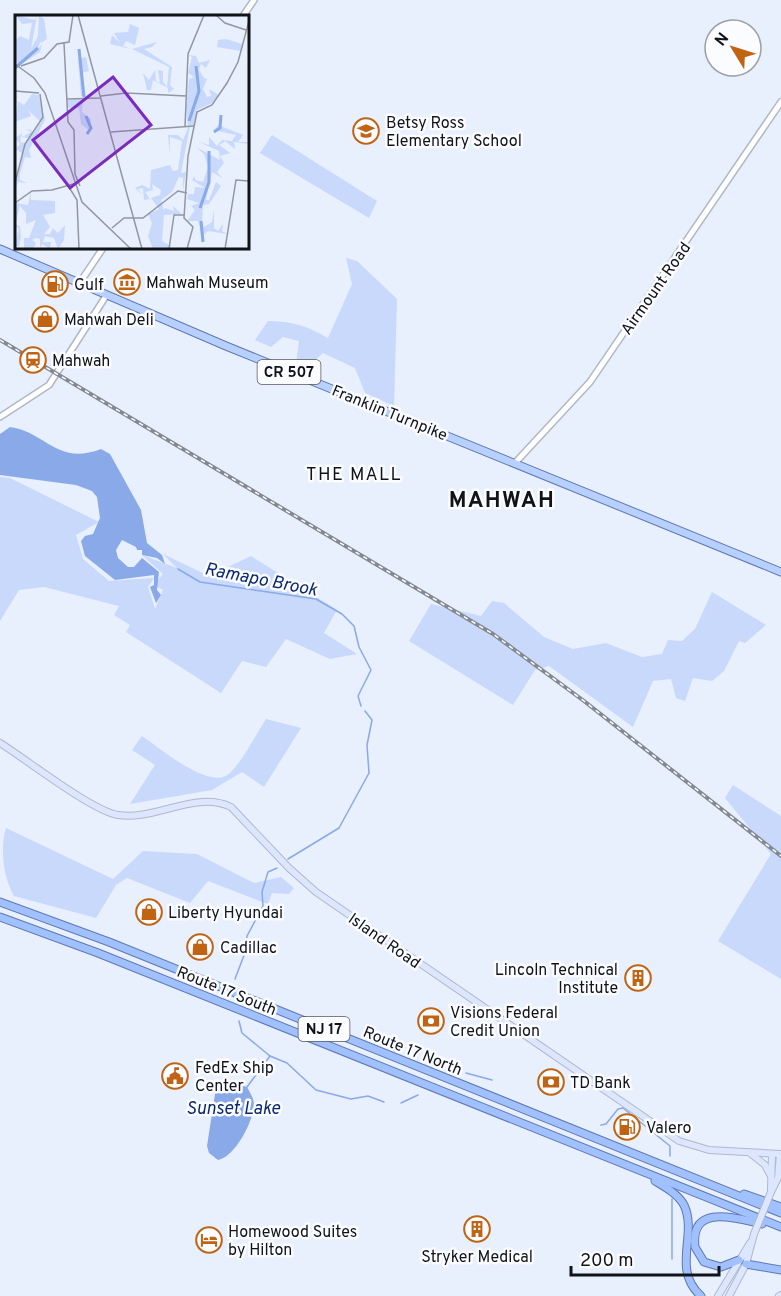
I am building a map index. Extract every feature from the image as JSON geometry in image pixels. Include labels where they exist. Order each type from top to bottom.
[{"type":"highway","name":"Route 17 North","points":[[0,902],[109,942],[715,1187]]},
{"type":"highway","name":"Route 17 South","points":[[0,917],[98,953],[643,1173]]},
{"type":"highway","name":"NJ 17","points":[[643,1173],[781,1228]]},
{"type":"highway","points":[[643,1173],[676,1195],[684,1206],[687,1275],[692,1286],[701,1296]]},
{"type":"highway","name":"NJ 17","points":[[715,1187],[781,1213]]},
{"type":"highway","points":[[715,1187],[781,1207]]},
{"type":"highway","points":[[781,1228],[727,1215],[715,1216],[703,1222],[694,1239],[696,1251],[701,1260],[718,1267],[742,1262],[781,1270]]},
{"type":"main road","name":"Franklin Turnpike","points":[[0,249],[106,296],[781,572]]},
{"type":"main road","name":"Island Road","points":[[0,743],[107,813],[132,815],[205,802],[219,802],[231,807],[289,868],[316,892],[619,1097],[674,1138],[699,1148],[781,1154]]},
{"type":"main road","points":[[749,1153],[777,1176]]},
{"type":"main road","points":[[772,1154],[777,1176]]},
{"type":"main road","points":[[729,1296],[777,1176],[781,1154]]},
{"type":"main road","points":[[718,1296],[742,1262]]},
{"type":"main road","points":[[734,1286],[739,1296]]},
{"type":"street","points":[[244,15],[254,0]]},
{"type":"street","name":"Airmount Road","points":[[515,463],[590,382],[781,102]]},
{"type":"street","points":[[78,284],[102,249]]},
{"type":"street","points":[[0,417],[49,385],[106,296]]},
{"type":"shaded area","points":[[272,135],[377,201],[369,218],[260,153]]},
{"type":"shaded area","points":[[346,258],[357,261],[397,299],[394,406],[365,393],[355,368],[323,353],[306,368],[296,363],[299,341],[283,337],[271,347],[255,340],[268,321],[300,325],[328,338],[352,284]]},
{"type":"shaded area","points":[[0,477],[10,478],[99,522],[76,535],[83,559],[109,581],[154,578],[148,587],[155,609],[163,590],[154,585],[163,574],[142,555],[177,568],[163,554],[209,576],[251,556],[337,610],[324,633],[357,654],[330,659],[286,639],[266,667],[242,661],[221,693],[126,632],[130,625],[114,615],[119,606],[44,587],[19,590],[0,621]]},
{"type":"shaded area","points":[[712,592],[766,625],[745,643],[739,641],[724,671],[712,681],[693,678],[685,701],[676,698],[671,679],[653,681],[633,727],[549,666],[535,670],[513,705],[409,641],[431,604],[481,616],[492,601],[504,603],[544,637],[573,649],[606,643],[642,657],[662,654],[668,640],[682,641],[695,629]]},
{"type":"shaded area","points":[[266,719],[301,728],[264,787],[242,772],[212,790],[130,804],[155,765],[132,750],[142,736],[199,773],[211,777],[222,777],[230,773],[240,761]]},
{"type":"shaded area","points":[[733,785],[781,816],[781,979],[718,941],[771,854],[725,798]]},
{"type":"shaded area","points":[[6,828],[113,879],[143,851],[197,854],[254,883],[281,877],[294,888],[289,894],[272,893],[268,904],[208,881],[190,903],[127,878],[116,885],[96,918],[14,896],[7,880],[4,862],[3,844]]},
{"type":"water","points":[[10,427],[33,435],[62,451],[86,453],[101,449],[110,454],[141,510],[147,543],[162,555],[165,564],[157,558],[142,555],[142,550],[137,550],[136,547],[122,540],[116,550],[118,558],[128,567],[134,567],[142,558],[159,572],[157,590],[161,595],[156,603],[150,587],[154,585],[154,575],[115,580],[85,556],[81,541],[85,536],[93,534],[100,518],[97,497],[92,491],[76,485],[0,475],[0,434]]},
{"type":"water","name":"Sunset Lake","points":[[228,1081],[247,1087],[254,1105],[250,1120],[237,1146],[231,1153],[218,1160],[209,1153],[207,1146],[216,1088]]},
{"type":"waterway","name":"Ramapo Brook","points":[[178,569],[200,582],[316,599],[342,614],[354,626],[359,647],[371,670],[358,696],[361,706]]},
{"type":"waterway","name":"Ramapo Brook","points":[[288,859],[339,828],[369,773],[367,745],[372,720],[365,711]]},
{"type":"waterway","name":"Ramapo Brook","points":[[235,979],[246,950],[247,936],[263,906],[262,892],[268,872],[277,868]]},
{"type":"waterway","name":"Ramapo Brook","points":[[239,1021],[242,1033],[270,1056],[247,1087]]},
{"type":"waterway","name":"Ramapo Brook","points":[[270,1056],[287,1063],[316,1090],[351,1099],[368,1096],[384,1102]]},
{"type":"waterway","name":"Ramapo Brook","points":[[466,1073],[492,1080]]},
{"type":"waterway","name":"Ramapo Brook","points":[[401,1103],[418,1095]]},
{"type":"waterway","name":"Ramapo Brook","points":[[601,1125],[606,1124],[618,1109],[623,1108],[670,1146],[670,1156]]},
{"type":"waterway","name":"Ramapo Brook","points":[[672,1199],[672,1259]]},
{"type":"railway","points":[[0,340],[493,634],[584,701],[781,856]]},
{"type":"place","name":"Betsy Ross Elementary School","points":[[366,131]]},
{"type":"place","name":"Mahwah Museum","points":[[127,282]]},
{"type":"place","name":"Gulf","points":[[55,284]]},
{"type":"place","name":"Mahwah Deli","points":[[45,319]]},
{"type":"place","name":"Mahwah","points":[[33,360]]},
{"type":"place","name":"Liberty Hyundai","points":[[149,912]]},
{"type":"place","name":"Cadillac","points":[[200,947]]},
{"type":"place","name":"Lincoln Technical Institute","points":[[638,978]]},
{"type":"place","name":"Visions Federal Credit Union","points":[[431,1021]]},
{"type":"place","name":"FedEx Ship Center","points":[[175,1076]]},
{"type":"place","name":"TD Bank","points":[[551,1082]]},
{"type":"place","name":"Valero","points":[[627,1127]]},
{"type":"place","name":"Stryker Medical","points":[[477,1229]]},
{"type":"place","name":"Homewood Suites by Hilton","points":[[209,1240]]},
{"type":"district","name":"THE MALL","points":[[354,474]]},
{"type":"district","name":"MAHWAH","points":[[502,499]]}]
